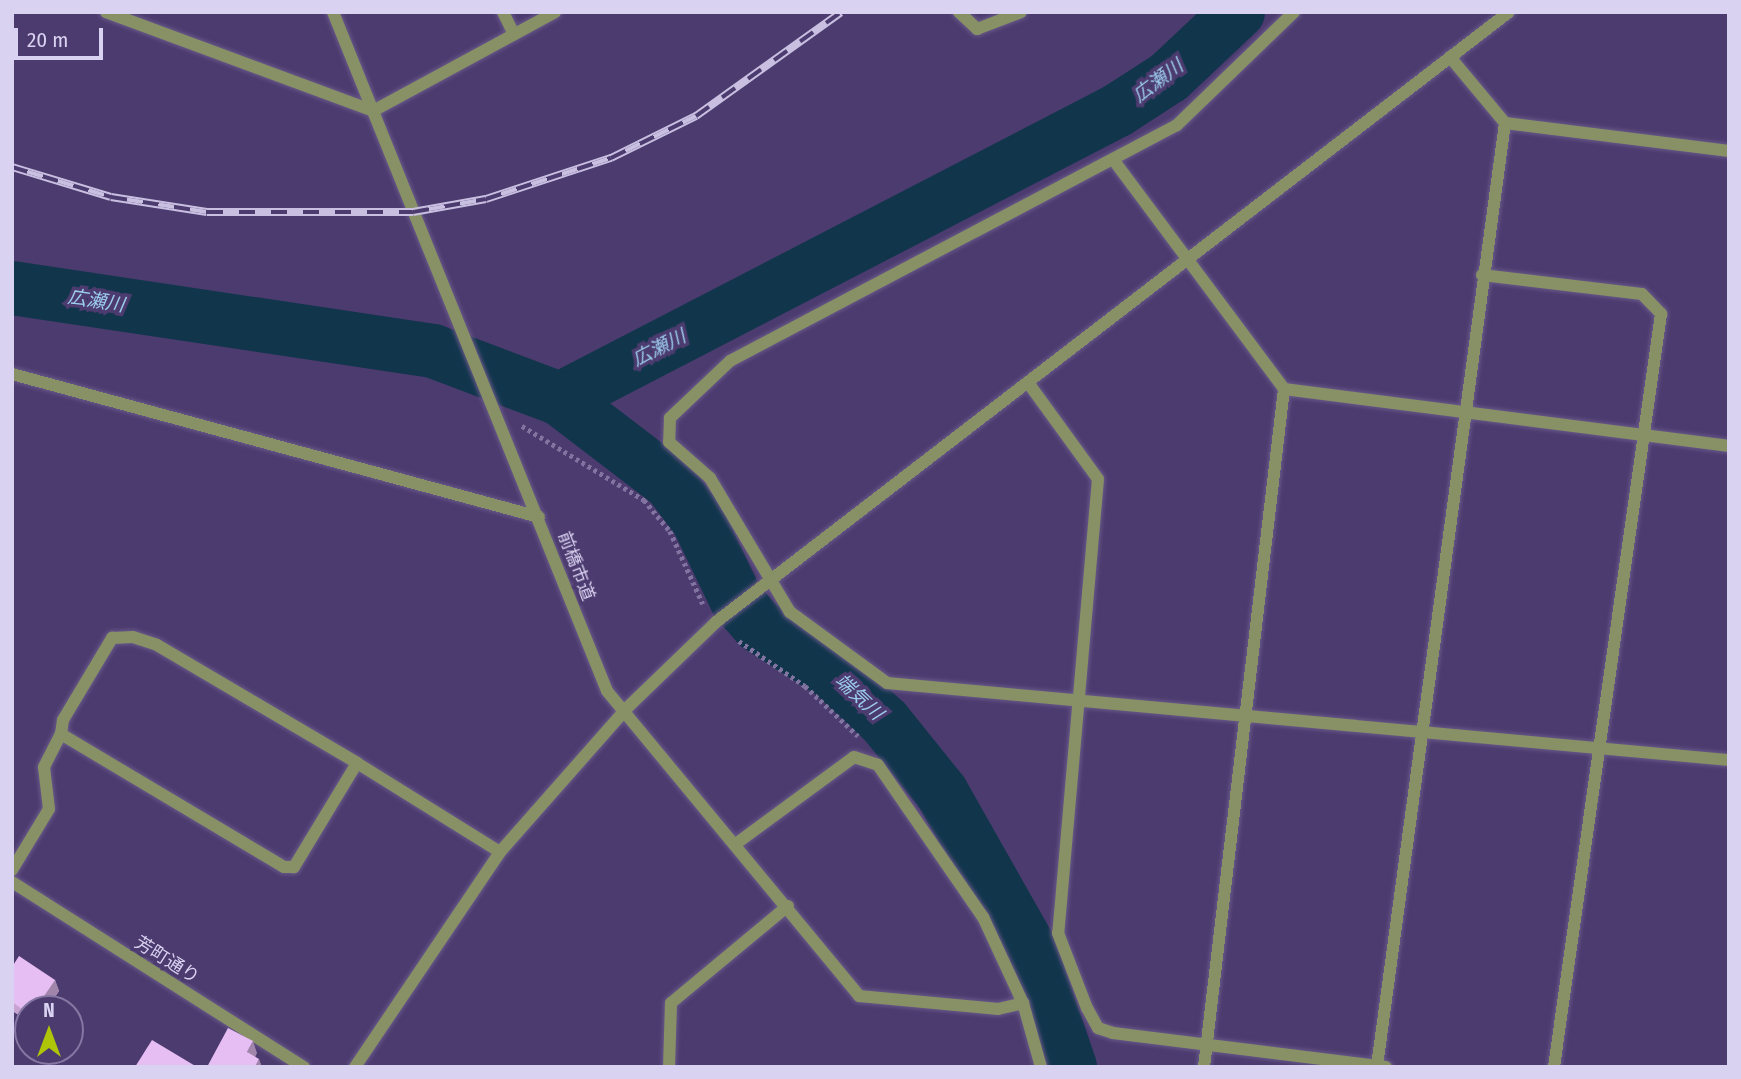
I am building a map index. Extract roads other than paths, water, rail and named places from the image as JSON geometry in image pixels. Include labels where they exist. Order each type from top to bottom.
[{"type":"street","points":[[106,12],[373,111],[555,12]]},
{"type":"street","name":"前橋市道","points":[[333,12],[607,691],[627,708],[868,1002],[998,1009],[1023,1003]]},
{"type":"street","points":[[503,12],[514,35]]},
{"type":"street","points":[[959,12],[977,29],[1021,12]]},
{"type":"street","points":[[1294,12],[1216,93],[1115,162],[730,361],[670,418],[669,442],[710,478],[790,612],[887,683],[1729,760]]},
{"type":"street","points":[[355,1067],[500,852],[627,708],[768,576],[1029,383],[1509,12]]},
{"type":"street","points":[[1450,57],[1505,123],[1729,151]]},
{"type":"street","points":[[1029,383],[1098,479],[1058,933],[1098,1028],[1381,1066],[1461,412],[1505,123]]},
{"type":"street","points":[[1115,162],[1185,262],[1284,389],[1729,446]]},
{"type":"street","points":[[1482,275],[1652,298],[1661,314],[1554,1067]]},
{"type":"street","points":[[12,374],[538,517]]},
{"type":"street","points":[[1203,1067],[1284,389]]},
{"type":"street","points":[[12,870],[49,809],[44,767],[61,734],[113,638],[133,637],[157,645],[357,763],[500,852]]},
{"type":"street","points":[[61,734],[284,867],[294,867],[357,763]]},
{"type":"street","points":[[737,843],[844,762],[866,758],[878,765],[934,838],[984,917],[1023,1003],[1041,1067]]},
{"type":"street","name":"芳町通り","points":[[12,882],[304,1067]]},
{"type":"street","points":[[669,1067],[671,1003],[788,906]]},
{"type":"waterway","name":"広瀬川","points":[[12,288],[433,351],[560,399],[1118,110],[1169,77],[1238,12]]},
{"type":"waterway","name":"端気川","points":[[560,399],[670,483],[698,520],[737,601],[759,626],[831,672],[885,722],[942,793],[1029,947],[1070,1067]]},
{"type":"railway","points":[[12,167],[111,197],[207,212],[413,212],[486,199],[611,158],[696,116],[841,12]]}]
